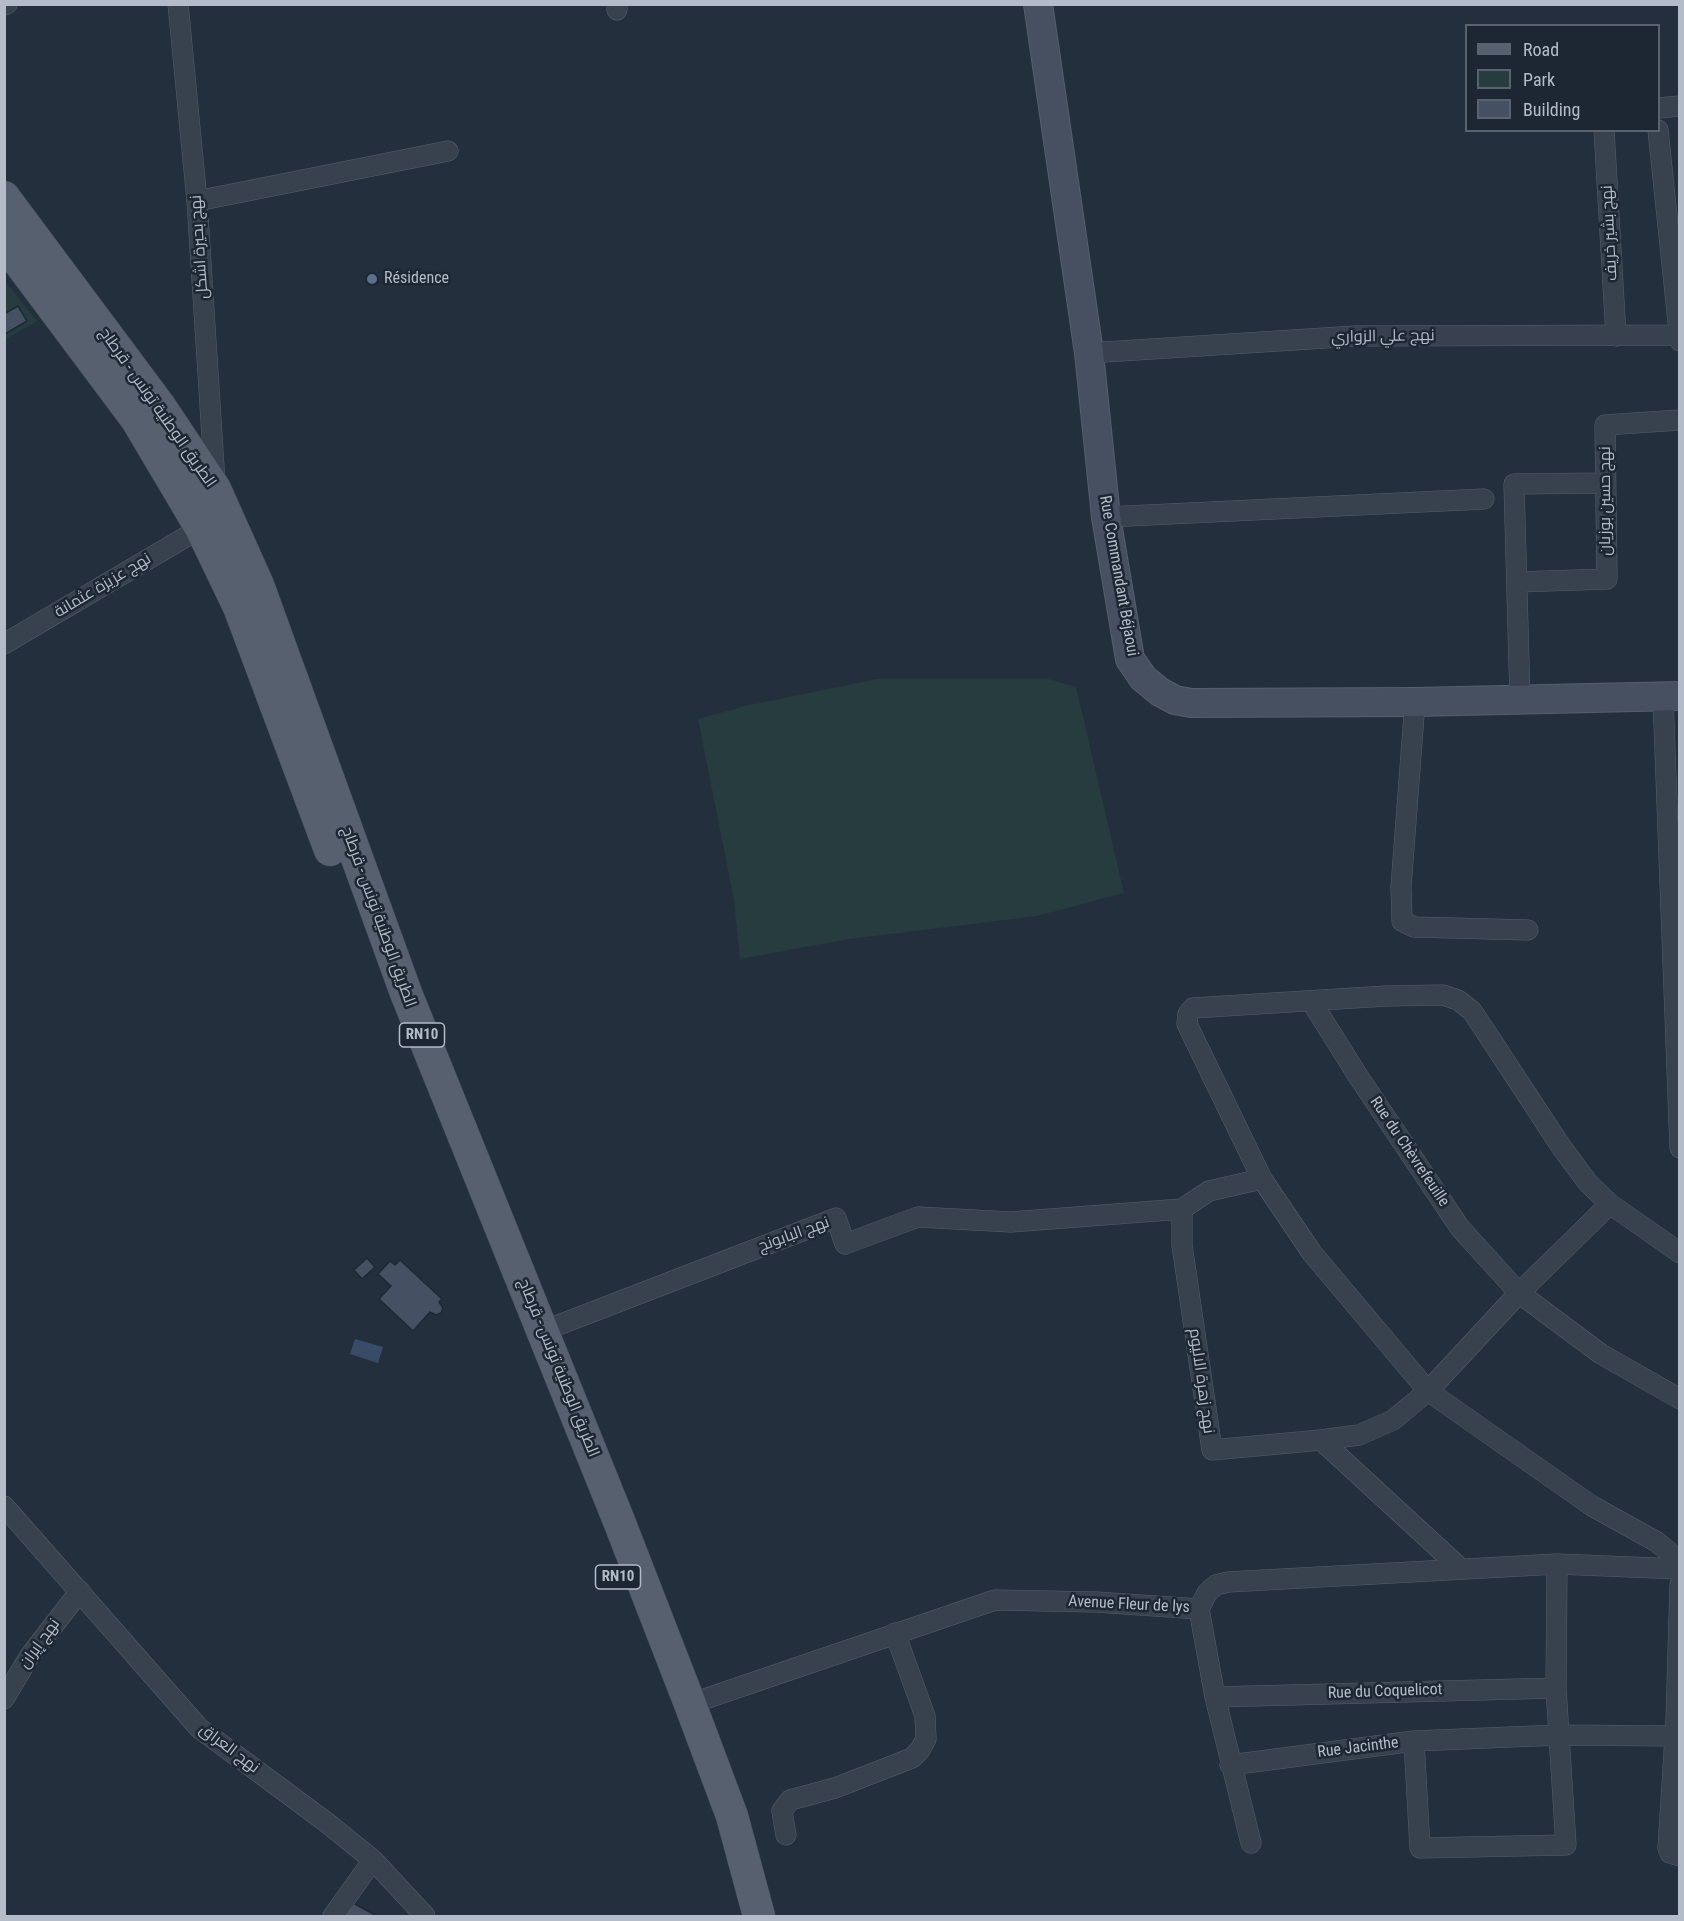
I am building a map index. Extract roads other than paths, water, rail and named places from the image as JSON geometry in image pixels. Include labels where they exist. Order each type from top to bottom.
[{"type":"main road","name":"الطريق الوطنية تونس - قرطاج","points":[[4,197],[159,405],[215,489],[258,585],[406,993],[543,1331],[690,1704],[732,1816],[759,1917]]},
{"type":"main road","name":"الطريق الوطنية تونس - قرطاج","points":[[4,242],[137,420],[201,528],[238,607],[386,1000],[525,1337],[670,1709],[711,1822],[738,1917]]},
{"type":"street","name":"نهج بحيرة اشكل","points":[[178,4],[197,201],[215,489]]},
{"type":"street","name":"Rue Commandant Béjaoui","points":[[1038,4],[1089,352],[1106,517],[1130,659],[1143,678],[1160,692],[1175,700],[1191,703],[1415,702],[1671,696]]},
{"type":"street","points":[[1660,108],[1680,106]]},
{"type":"street","name":"نهج بشير خريف","points":[[1604,132],[1616,336]]},
{"type":"street","points":[[1658,132],[1679,338]]},
{"type":"street","points":[[197,201],[448,151]]},
{"type":"street","name":"نهج علي الزواري","points":[[1089,352],[1356,336],[1679,338]]},
{"type":"street","name":"نهج حسين بوزيان","points":[[1516,582],[1606,579],[1605,425],[1680,420]]},
{"type":"street","points":[[1520,700],[1514,484],[1605,483]]},
{"type":"street","points":[[201,528],[215,489]]},
{"type":"street","points":[[1106,517],[1484,499]]},
{"type":"street","name":"نهج عزيزة عثمانة","points":[[4,644],[201,528]]},
{"type":"street","points":[[1671,696],[1680,1148]]},
{"type":"street","points":[[1415,702],[1401,887],[1402,921],[1414,927],[1528,930]]},
{"type":"street","points":[[1680,1253],[1610,1204],[1588,1183],[1472,1011],[1458,1000],[1443,995],[1311,1001],[1193,1008],[1188,1014],[1187,1024],[1262,1179],[1312,1254],[1428,1391],[1592,1506],[1656,1542],[1670,1553],[1680,1568]]},
{"type":"street","name":"Rue du Chèvrefeuille","points":[[1311,1001],[1358,1076],[1460,1228],[1520,1293],[1601,1354],[1680,1399]]},
{"type":"street","points":[[1182,1209],[1209,1191],[1262,1179]]},
{"type":"street","points":[[1321,1440],[1359,1435],[1393,1420],[1428,1391],[1520,1293],[1610,1204]]},
{"type":"street","name":"نهج البابونج","points":[[543,1331],[836,1218],[845,1244],[918,1217],[1011,1222],[1182,1209]]},
{"type":"street","name":"نهج زهرة الاليوم","points":[[1182,1209],[1182,1245],[1212,1450],[1321,1440]]},
{"type":"street","points":[[1321,1440],[1459,1568]]},
{"type":"street","name":"نهج العراق","points":[[4,1506],[199,1728],[326,1822],[373,1860],[425,1917]]},
{"type":"street","points":[[1557,1564],[1556,1688],[1559,1735]]},
{"type":"street","name":"Avenue Fleur de lys","points":[[690,1704],[995,1600],[1096,1602],[1199,1610],[1207,1593],[1216,1586],[1228,1582],[1557,1564],[1680,1568]]},
{"type":"street","points":[[1680,1585],[1677,1726],[1668,1848],[1670,1853],[1680,1856]]},
{"type":"street","name":"نهج إيران","points":[[4,1700],[29,1657],[80,1591]]},
{"type":"street","points":[[1199,1610],[1230,1765],[1251,1843]]},
{"type":"street","points":[[786,1835],[782,1811],[790,1800],[835,1788],[877,1769],[912,1758],[926,1739],[924,1716],[895,1634]]},
{"type":"street","name":"Rue du Coquelicot","points":[[1215,1697],[1556,1688]]},
{"type":"street","points":[[1414,1741],[1559,1735],[1677,1726]]},
{"type":"street","name":"Rue Jacinthe","points":[[1230,1765],[1414,1741],[1420,1848],[1566,1845],[1559,1735]]},
{"type":"street","points":[[333,1917],[373,1860]]},
{"type":"water","points":[[355,1339],[383,1347],[378,1363],[350,1354]]},
{"type":"place","name":"Résidence","points":[[372,279]]}]
